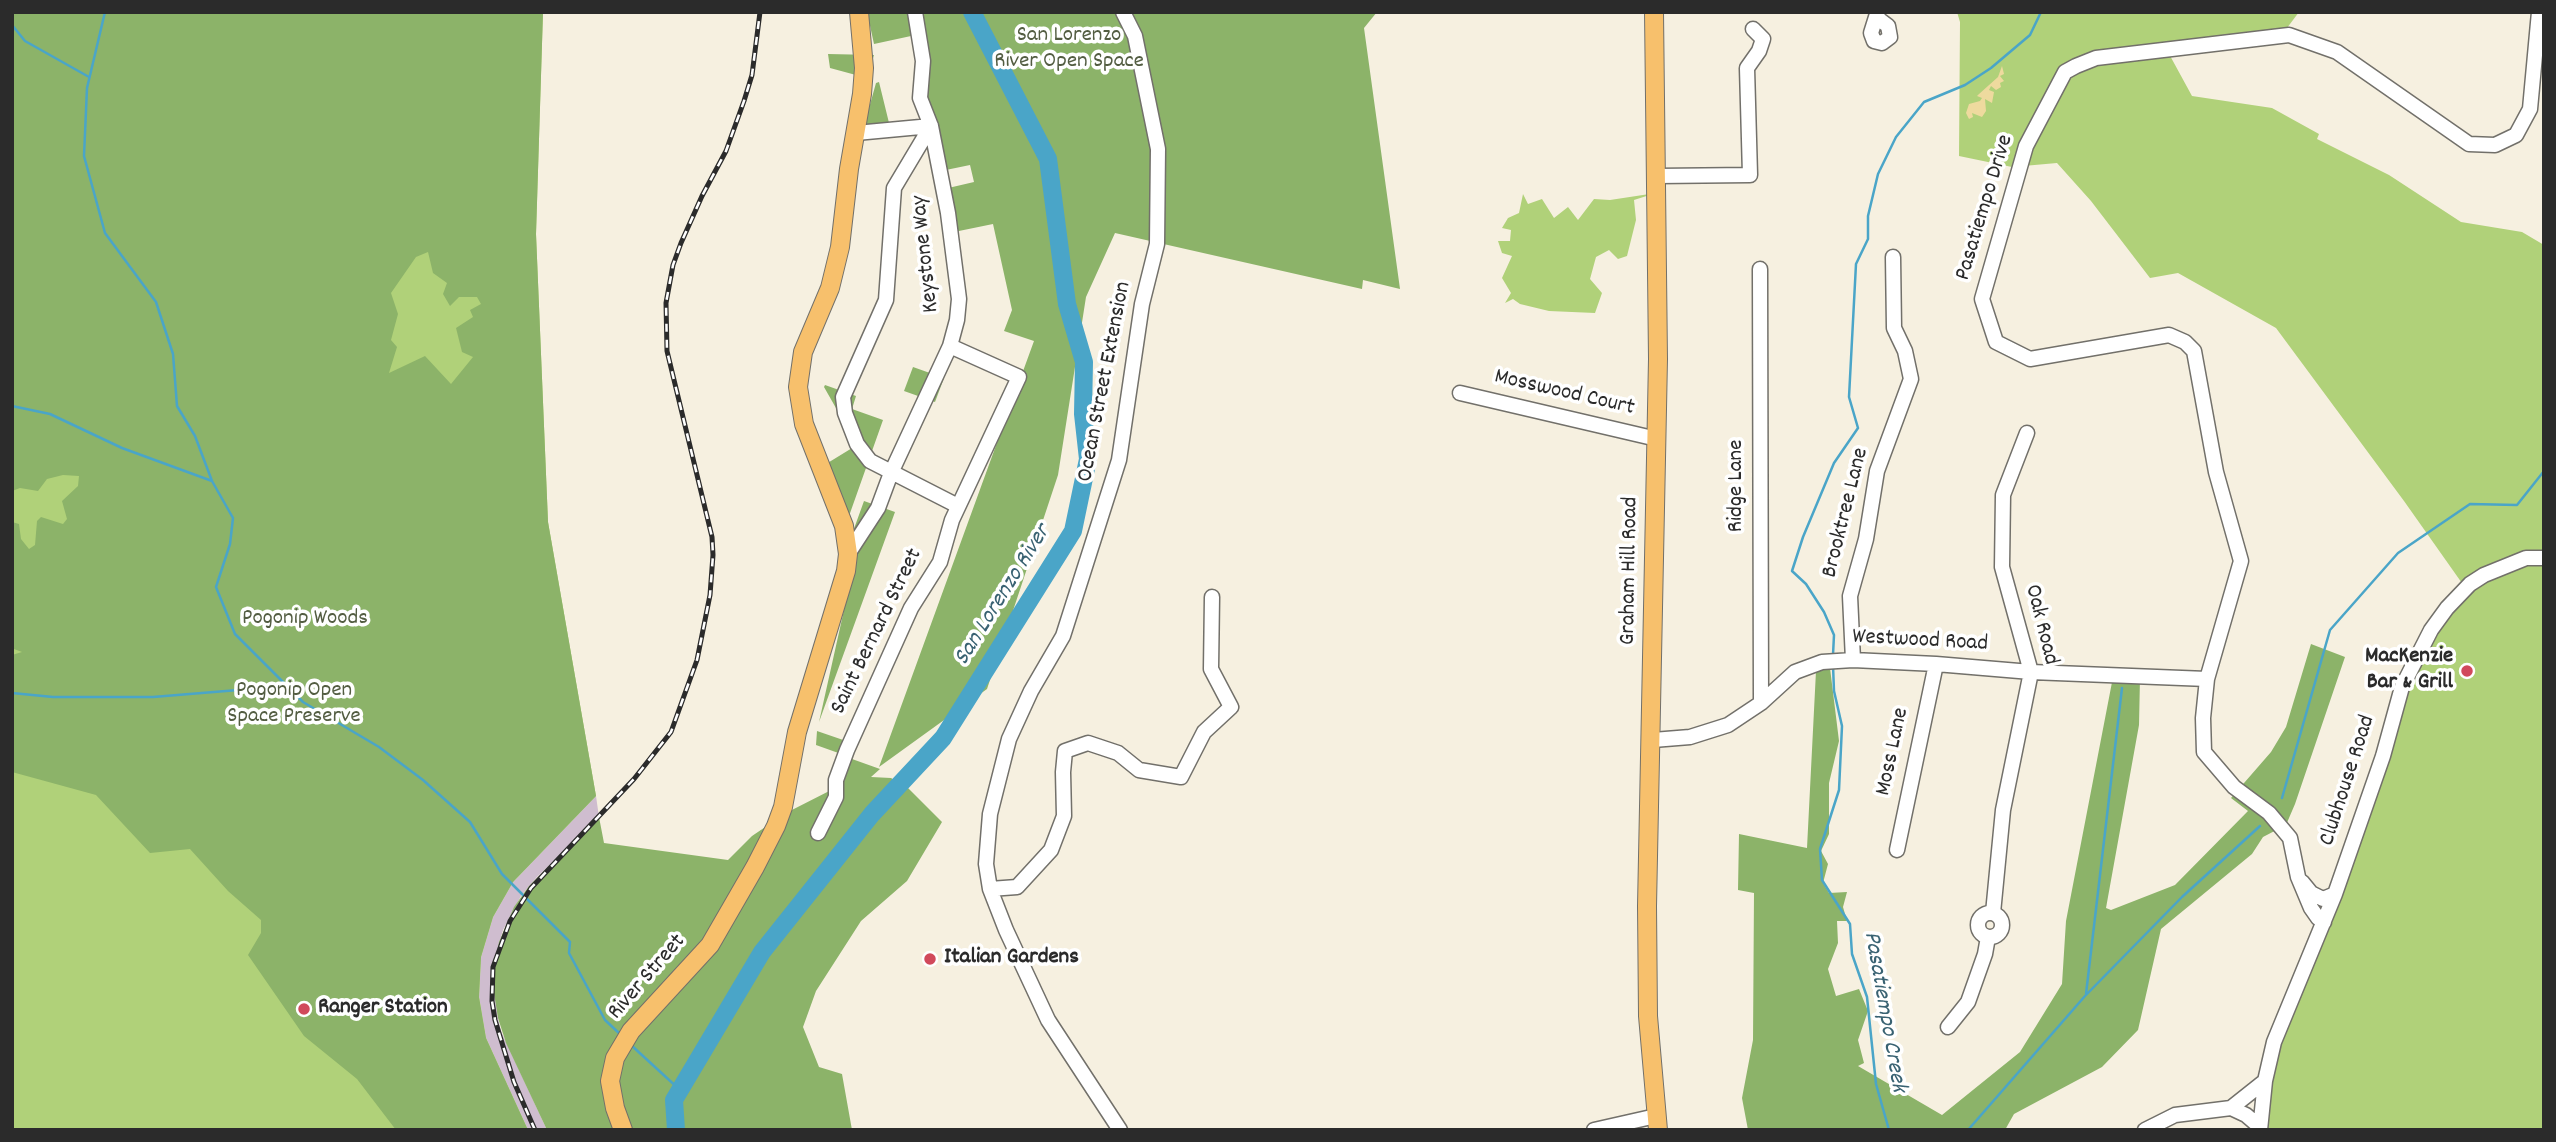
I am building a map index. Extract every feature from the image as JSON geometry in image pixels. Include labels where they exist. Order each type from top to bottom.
[{"type":"main road","points":[[848,554],[839,509],[804,425],[798,387],[803,352],[836,267],[864,68],[859,12]]},
{"type":"main road","name":"Graham Hill Road","points":[[1654,12],[1657,439],[1653,740],[1647,906],[1648,1016],[1657,1123]]},
{"type":"main road","name":"River Street","points":[[623,1130],[610,1081],[615,1058],[626,1038],[710,945],[755,867],[783,807],[797,732],[840,595],[848,554]]},
{"type":"street","name":"Keystone Way","points":[[848,554],[878,508],[891,473],[950,346],[957,320],[959,299],[948,213],[931,126],[920,98],[923,61],[915,12]]},
{"type":"street","name":"Ocean Street Extension","points":[[1120,1130],[1048,1020],[1006,930],[990,889],[986,864],[990,814],[1009,739],[1031,691],[1063,636],[1119,460],[1142,304],[1157,244],[1158,149],[1135,36],[1123,12]]},
{"type":"street","name":"Pasatiempo Drive","points":[[2324,922],[2311,908],[2298,877],[2290,838],[2269,814],[2234,787],[2204,752],[2203,718],[2207,679],[2241,561],[2216,472],[2194,351],[2185,342],[2169,335],[2030,359],[1996,342],[1982,299],[2026,146],[2065,72],[2096,58],[2289,35],[2337,52],[2469,144],[2496,145],[2516,135],[2530,109],[2539,78],[2539,12]]},
{"type":"street","points":[[1657,176],[1750,174],[1747,68],[1759,51],[1763,39],[1753,29]]},
{"type":"street","points":[[856,133],[931,126]]},
{"type":"street","points":[[931,126],[894,188],[886,300],[843,397],[845,413],[857,444],[870,461],[958,506]]},
{"type":"street","name":"Brooktree Lane","points":[[1848,660],[1850,596],[1866,539],[1877,471],[1911,379],[1905,351],[1894,328],[1893,257]]},
{"type":"street","name":"Ridge Lane","points":[[1760,269],[1761,703]]},
{"type":"street","name":"Saint Bernard Street","points":[[818,833],[836,797],[836,780],[847,750],[911,608],[940,562],[946,536],[958,506],[1019,377],[950,346]]},
{"type":"street","name":"Mosswood Court","points":[[1460,393],[1657,439]]},
{"type":"street","name":"Oak Road","points":[[1948,1027],[1968,1002],[1985,954],[1988,937],[1996,936],[2002,929],[2002,921],[1993,913],[2003,810],[2031,672],[2002,567],[2003,495],[2027,433]]},
{"type":"street","name":"Clubhouse Road","points":[[2324,922],[2383,756],[2402,687],[2431,630],[2470,584],[2484,575],[2526,558],[2544,558]]},
{"type":"street","points":[[990,889],[1017,887],[1051,850],[1064,816],[1063,772],[1066,751],[1088,743],[1118,752],[1139,770],[1181,777],[1204,732],[1231,707],[1211,669],[1212,597]]},
{"type":"street","name":"Westwood Road","points":[[1653,740],[1690,737],[1728,725],[1761,703],[1795,672],[1822,662],[1848,660],[2031,672],[2207,679]]},
{"type":"street","name":"Moss Lane","points":[[1897,850],[1936,664]]},
{"type":"street","points":[[2298,877],[2311,893],[2323,899],[2335,894]]},
{"type":"street","points":[[2298,877],[2311,933],[2308,961]]},
{"type":"street","points":[[2260,1128],[2265,1081],[2274,1042],[2324,922]]},
{"type":"street","points":[[2145,1130],[2175,1115],[2231,1108],[2265,1081]]},
{"type":"street","points":[[2231,1108],[2246,1115],[2260,1128]]},
{"type":"street","points":[[1594,1130],[1657,1123]]},
{"type":"shaded area","points":[[596,796],[599,817],[521,896],[503,930],[496,955],[494,967],[501,1031],[547,1130],[528,1130],[486,1038],[479,997],[481,957],[493,917],[513,882]]},
{"type":"green space","name":"Pogonip Woods","points":[[12,12],[543,12],[536,234],[548,522],[596,796],[513,882],[493,917],[481,957],[479,997],[486,1038],[528,1130],[12,1130]]},
{"type":"green space","name":"Pogonip Woods","points":[[12,12],[543,12],[536,234],[548,522],[596,796],[513,882],[493,917],[481,957],[479,997],[486,1038],[528,1130],[396,1130],[357,1079],[304,1036],[248,955],[261,933],[261,920],[228,891],[190,849],[150,853],[96,795],[12,772],[12,655],[22,652],[14,649],[12,643],[12,522],[19,524],[21,539],[29,549],[35,545],[37,521],[41,517],[63,524],[67,519],[62,501],[78,486],[79,476],[63,475],[47,479],[38,491],[20,488],[12,491]],"holes":[[[428,252],[433,273],[447,283],[443,294],[450,306],[459,297],[477,297],[481,304],[470,310],[473,317],[456,328],[462,352],[473,357],[451,384],[425,356],[389,373],[397,347],[391,340],[398,314],[391,293],[416,257]]]},
{"type":"green space","name":"San Lorenzo River Open Space","points":[[867,12],[1377,12],[1364,28],[1400,289],[1363,280],[1362,289],[1115,233],[1086,297],[1058,475],[987,689],[879,767],[1034,341],[1004,331],[1012,310],[993,224],[954,232],[944,189],[974,182],[970,165],[941,171],[911,36],[874,44]]},
{"type":"green space","points":[[1957,12],[2299,12],[2278,40],[2168,52],[2192,96],[2272,108],[2319,134],[2317,139],[2389,175],[2461,222],[2522,232],[2544,245],[2544,1130],[2266,1130],[2266,1085],[2398,701],[2437,633],[2445,624],[2443,622],[2464,586],[2276,328],[2178,273],[2150,278],[2091,201],[2057,163],[2012,167],[1959,156],[1960,22]]},
{"type":"green space","points":[[828,54],[874,55],[867,78],[830,68]]},
{"type":"green space","points":[[879,82],[890,127],[864,126],[876,83]]},
{"type":"green space","points":[[1656,193],[1634,200],[1636,220],[1627,256],[1618,259],[1609,250],[1596,257],[1590,279],[1602,293],[1595,313],[1549,311],[1520,304],[1513,299],[1505,303],[1511,293],[1502,278],[1512,256],[1502,253],[1498,241],[1510,241],[1511,230],[1502,228],[1508,218],[1519,213],[1523,194],[1528,204],[1542,199],[1554,218],[1568,207],[1578,220],[1594,199],[1610,200]]},
{"type":"green space","points":[[913,367],[944,378],[935,402],[904,391]]},
{"type":"green space","points":[[825,385],[856,396],[852,409],[883,420],[849,516],[826,464],[857,445]]},
{"type":"green space","points":[[864,501],[895,512],[819,722],[846,601],[851,537]]},
{"type":"green space","points":[[2311,644],[2345,657],[2286,825],[2263,837],[2252,854],[2161,929],[2138,1030],[2102,1067],[2014,1114],[2005,1130],[1748,1130],[1742,1098],[1753,1040],[1754,893],[1738,890],[1739,834],[1807,848],[1816,671],[1822,662],[1830,668],[1839,741],[1829,783],[1829,834],[1821,851],[1828,864],[1823,883],[1829,893],[1847,892],[1843,907],[1847,921],[1837,921],[1838,943],[1828,969],[1836,996],[1859,989],[1868,1011],[1858,1040],[1864,1063],[1858,1066],[1942,1115],[2020,1052],[2062,984],[2066,921],[2113,677],[2140,678],[2139,725],[2106,908],[2111,910],[2175,885],[2248,811],[2231,798],[2271,752],[2286,727]]},
{"type":"green space","points":[[817,731],[849,742],[844,755],[816,745]]},
{"type":"green space","points":[[852,759],[880,769],[871,777],[891,778],[908,788],[942,822],[907,881],[861,921],[816,991],[803,1027],[819,1067],[842,1074],[852,1130],[547,1130],[506,1043],[494,993],[494,967],[499,942],[514,907],[529,886],[599,817],[604,843],[728,860],[752,836],[786,813],[843,784]]},
{"type":"sand","points":[[2002,66],[2004,74],[2000,76],[2004,81],[2000,83],[2001,87],[1996,90],[1991,86],[1989,90],[1994,92],[1992,103],[1985,99],[1986,111],[1982,117],[1972,113],[1973,117],[1969,119],[1966,113],[1969,104],[1980,101],[1982,98],[1977,96],[1998,77]]},
{"type":"waterway","points":[[105,12],[87,88],[84,156],[105,233],[156,302],[173,354],[177,406],[195,436],[212,481],[233,518],[230,544],[216,587],[235,634],[303,702],[379,747],[423,780],[470,822],[502,874],[570,942],[569,953],[605,1020],[621,1035]]},
{"type":"waterway","name":"San Lorenzo River","points":[[676,1130],[674,1100],[762,952],[872,814],[943,738],[1073,531],[1088,459],[1083,414],[1084,362],[1067,304],[1048,159],[972,12]]},
{"type":"waterway","name":"Pasatiempo Creek","points":[[1833,655],[1834,635],[1824,612],[1806,584],[1792,571],[1834,463],[1858,428],[1849,397],[1856,264],[1868,239],[1868,216],[1878,174],[1896,137],[1924,102],[1965,85],[1991,68],[2030,35],[2041,12]]},
{"type":"waterway","points":[[12,25],[25,41],[89,77]]},
{"type":"waterway","points":[[12,406],[50,414],[122,448],[212,481]]},
{"type":"waterway","points":[[2282,798],[2330,630],[2398,553],[2470,504],[2517,505],[2544,471]]},
{"type":"waterway","name":"Pasatiempo Creek","points":[[1833,665],[1834,691],[1842,726],[1839,790],[1820,849],[1822,880],[1850,924],[1852,954],[1867,997],[1876,1084],[1889,1130]]},
{"type":"waterway","points":[[12,693],[53,697],[153,697],[287,686]]},
{"type":"waterway","points":[[2086,994],[2122,688]]},
{"type":"waterway","points":[[1968,1130],[2085,996],[2182,897],[2260,826]]},
{"type":"waterway","points":[[631,1045],[680,1090]]},
{"type":"railway","points":[[535,1130],[514,1082],[495,1020],[492,1001],[493,967],[510,921],[531,888],[634,779],[671,732],[697,660],[710,595],[712,537],[667,351],[666,303],[673,265],[681,243],[726,151],[744,101],[752,75],[760,12]]},
{"type":"place","name":"MacKenzie Bar & Grill","points":[[2467,671]]},
{"type":"place","name":"Italian Gardens","points":[[930,959]]},
{"type":"place","name":"Ranger Station","points":[[304,1009]]},
{"type":"park label","name":"Pogonip Open Space Preserve","points":[[294,705]]}]
